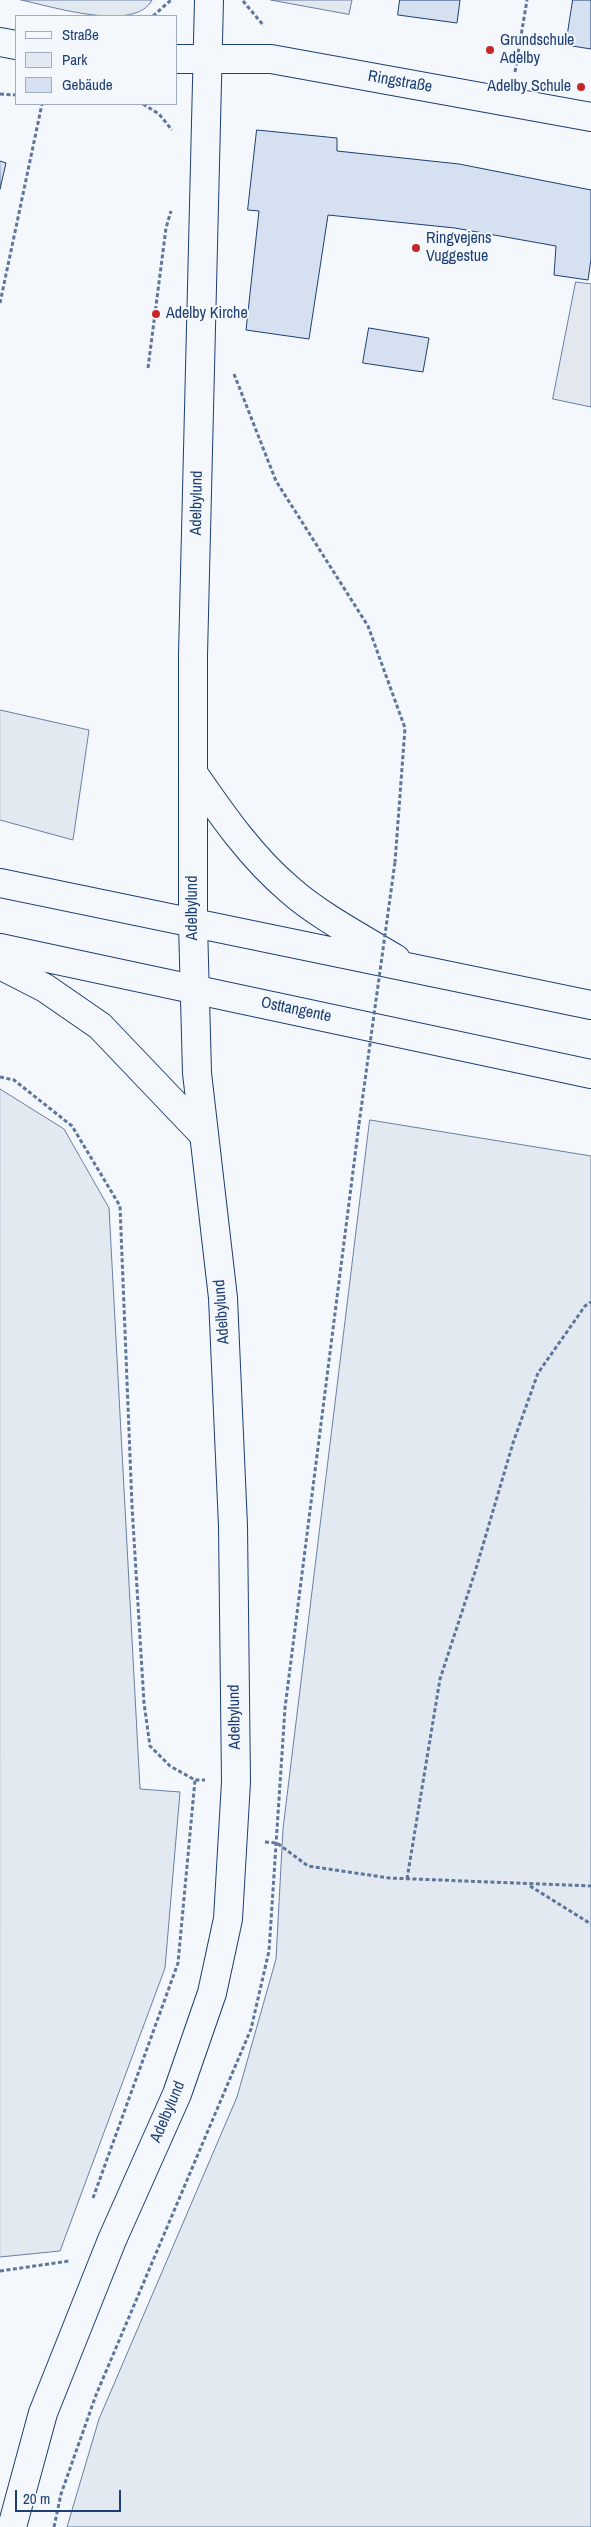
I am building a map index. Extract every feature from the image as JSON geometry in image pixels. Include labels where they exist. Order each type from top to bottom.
[{"type":"street","name":"Adelbylund","points":[[12,2527],[43,2413],[112,2240],[177,2094],[212,1993],[228,1919],[236,1782],[233,1526],[223,1298],[197,1073],[193,924],[193,655],[210,0]]},
{"type":"street","points":[[0,42],[15,45]]},
{"type":"street","name":"Ringstraße","points":[[178,60],[271,59],[591,117]]},
{"type":"street","points":[[193,773],[229,824],[258,860],[291,891],[412,969]]},
{"type":"street","points":[[0,883],[591,1006]]},
{"type":"street","name":"Osttangente","points":[[0,948],[195,988],[591,1074]]},
{"type":"street","points":[[0,964],[45,988],[100,1026],[204,1135]]},
{"type":"path","points":[[154,15],[171,0]]},
{"type":"path","points":[[509,102],[527,0]]},
{"type":"path","points":[[237,58],[243,2]]},
{"type":"path","points":[[0,94],[15,95]]},
{"type":"path","points":[[0,303],[42,105]]},
{"type":"path","points":[[145,105],[159,114],[175,135]]},
{"type":"path","points":[[148,368],[166,228],[175,203]]},
{"type":"path","points":[[230,365],[276,481],[368,626],[405,728],[395,862],[359,1124]]},
{"type":"path","points":[[0,1077],[14,1080],[72,1126],[120,1206],[132,1506],[144,1702],[150,1746],[170,1766],[195,1780],[236,1782]]},
{"type":"path","points":[[407,1879],[440,1679],[475,1572],[513,1442],[538,1373],[585,1306],[591,1302]]},
{"type":"path","points":[[90,2205],[178,1963],[195,1780]]},
{"type":"path","points":[[232,1841],[277,1843],[308,1866],[407,1879],[591,1886]]},
{"type":"path","points":[[529,1885],[591,1924]]},
{"type":"path","points":[[0,2272],[70,2261],[73,2252]]},
{"type":"green space","points":[[21,0],[152,0],[143,10],[128,15],[91,15]]},
{"type":"green space","points":[[0,710],[89,730],[73,840],[0,820]]},
{"type":"green space","points":[[0,1089],[64,1129],[109,1208],[140,1789],[180,1792],[165,1968],[60,2251],[0,2257]]},
{"type":"green space","points":[[370,1120],[591,1156],[591,2527],[67,2527],[99,2419],[237,2097],[276,1959],[283,1829]]},
{"type":"shaded area","points":[[271,0],[352,0],[349,14]]},
{"type":"shaded area","points":[[576,282],[591,284],[591,407],[553,399]]},
{"type":"building","points":[[400,0],[460,0],[457,23],[398,15]]},
{"type":"building","points":[[573,0],[591,0],[591,49],[566,45]]},
{"type":"building","points":[[257,130],[337,138],[337,151],[459,164],[591,190],[591,259],[588,280],[554,275],[556,246],[455,228],[328,215],[309,339],[246,330],[259,211],[248,210]]},
{"type":"building","points":[[0,161],[6,163],[0,189]]},
{"type":"building","points":[[369,328],[429,338],[423,372],[363,363]]},
{"type":"place","name":"Grundschule Adelby","points":[[490,50]]},
{"type":"place","name":"Adelby Schule","points":[[581,87]]},
{"type":"place","name":"Ringvejens Vuggestue","points":[[416,248]]},
{"type":"place","name":"Adelby Kirche","points":[[156,314]]}]
